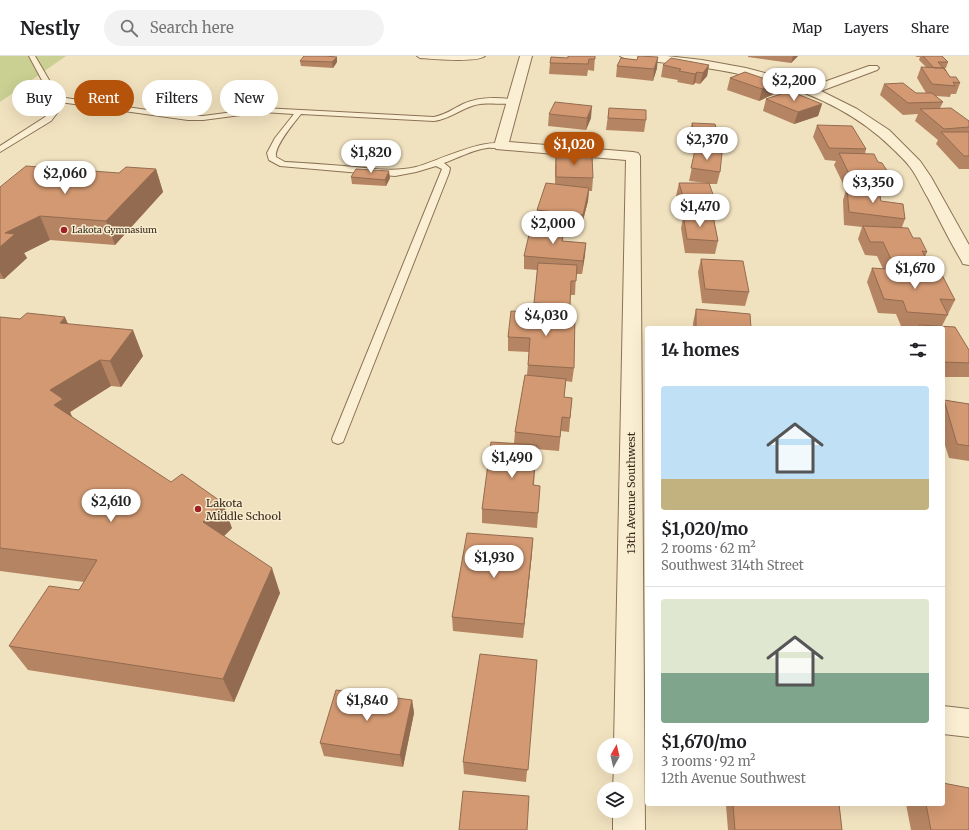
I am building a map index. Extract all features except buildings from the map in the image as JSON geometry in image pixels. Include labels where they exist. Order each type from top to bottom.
[{"type":"street","points":[[501,146],[526,56]]},
{"type":"street","points":[[626,56],[664,58],[719,66],[750,73],[810,90],[832,100],[869,121],[901,147],[914,161],[969,260]]},
{"type":"street","points":[[810,90],[873,68]]},
{"type":"street","name":"13th Avenue Southwest","points":[[501,146],[633,156],[638,683],[629,830]]},
{"type":"street","points":[[945,720],[969,723]]},
{"type":"lane","points":[[32,56],[45,80]]},
{"type":"lane","points":[[420,56],[462,58],[482,56]]},
{"type":"lane","points":[[66,101],[132,112],[188,118],[210,117],[263,110],[434,119],[442,118],[466,105],[477,102],[513,102]]},
{"type":"lane","points":[[300,111],[271,153],[272,158],[276,162],[293,166],[395,172],[421,169],[479,147],[489,145],[501,146]]},
{"type":"lane","points":[[0,150],[50,116]]},
{"type":"lane","points":[[338,439],[445,173],[446,168],[437,163]]},
{"type":"green space","points":[[0,56],[66,56],[32,80],[12,80],[12,94],[0,102]]},
{"type":"place","name":"Lakota Gymnasium","points":[[64,230]]},
{"type":"place","name":"Lakota Middle School","points":[[198,509]]}]
